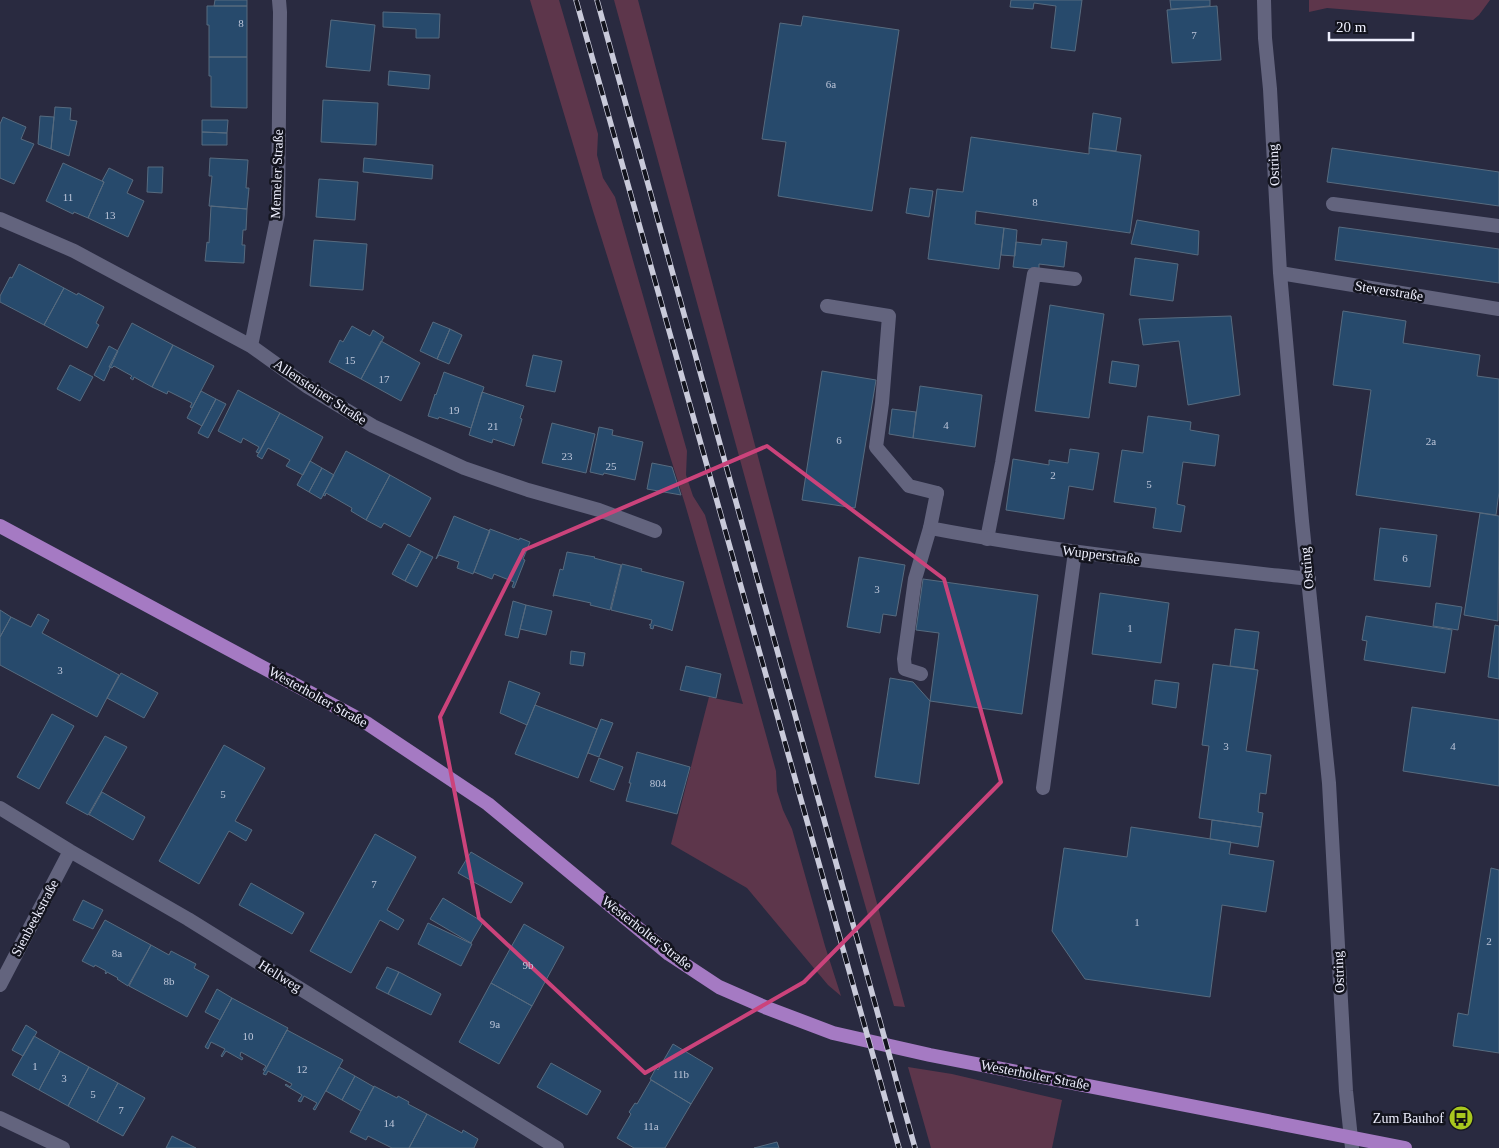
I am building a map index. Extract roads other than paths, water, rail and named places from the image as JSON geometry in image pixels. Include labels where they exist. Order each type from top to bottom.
[{"type":"main road","name":"Westerholter Straße","points":[[0,526],[368,724],[488,804],[669,954],[719,987],[767,1008],[832,1032],[870,1042],[1352,1142],[1405,1148]]},
{"type":"street","name":"Memeler Straße","points":[[251,346],[278,214],[280,22],[278,0]]},
{"type":"street","name":"Ostring","points":[[1264,0],[1280,273],[1302,521],[1329,783],[1346,1091],[1352,1142]]},
{"type":"street","points":[[1333,204],[1499,226]]},
{"type":"street","name":"Allensteiner Straße","points":[[0,219],[74,251],[251,346],[308,387],[373,426],[464,468],[528,490],[599,510],[655,531]]},
{"type":"street","name":"Steverstraße","points":[[1280,273],[1499,310]]},
{"type":"street","points":[[987,539],[1034,274],[1075,279]]},
{"type":"street","points":[[827,306],[889,316],[882,403],[876,447],[909,486],[937,493],[930,528],[915,580],[904,659],[905,669],[921,674]]},
{"type":"street","name":"Wupperstraße","points":[[930,528],[987,539],[1075,552],[1309,580]]},
{"type":"street","points":[[1043,788],[1075,552]]},
{"type":"street","name":"Hellweg","points":[[0,808],[188,919],[557,1148]]},
{"type":"street","name":"Sienbeekstraße","points":[[0,985],[70,851]]},
{"type":"street","points":[[0,1118],[63,1148]]},
{"type":"railway","points":[[576,0],[899,1148]]},
{"type":"railway","points":[[597,0],[915,1148]]},
{"type":"place","name":"Zum Bauhof","points":[[1461,1118]]}]
